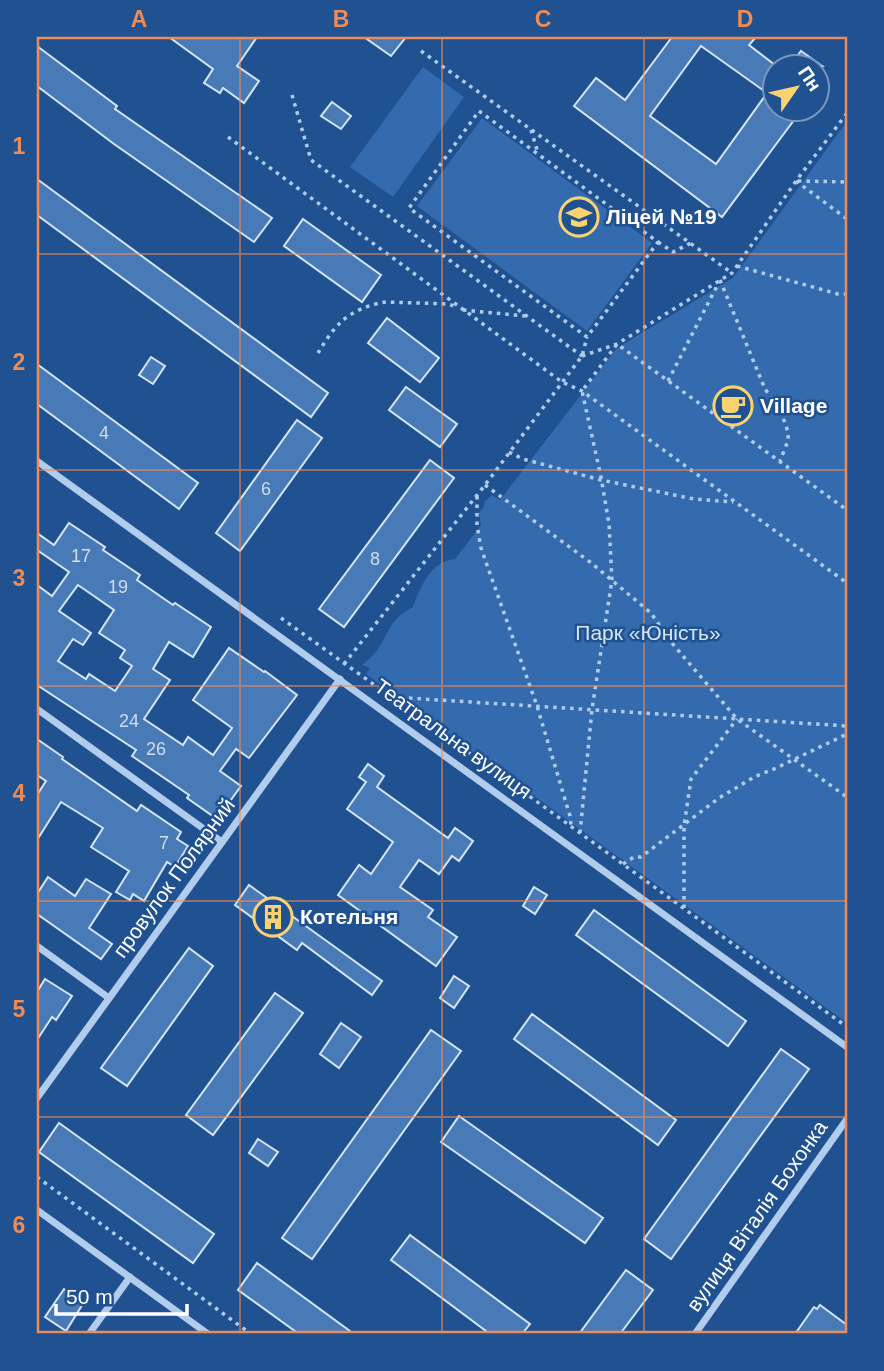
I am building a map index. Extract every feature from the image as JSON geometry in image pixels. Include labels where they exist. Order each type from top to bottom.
[{"type":"street","name":"Театральна вулиця","points":[[37,461],[847,1046]]},
{"type":"street","name":"провулок Полярний","points":[[37,1098],[340,679]]},
{"type":"street","points":[[37,709],[222,842]]},
{"type":"street","points":[[37,946],[109,998]]},
{"type":"street","name":"вулиця Віталія Бохонка","points":[[695,1334],[847,1119]]},
{"type":"street","points":[[37,1210],[208,1334]]},
{"type":"street","points":[[89,1334],[130,1278]]},
{"type":"path","points":[[421,51],[732,273]]},
{"type":"path","points":[[292,95],[311,160],[582,356]]},
{"type":"path","points":[[587,337],[409,208],[479,111],[673,253],[691,243]]},
{"type":"path","points":[[582,356],[617,344],[732,273],[847,113]]},
{"type":"path","points":[[531,129],[539,155]]},
{"type":"path","points":[[228,137],[562,382],[582,391],[847,583]]},
{"type":"path","points":[[796,181],[847,183]]},
{"type":"path","points":[[796,181],[847,219]]},
{"type":"path","points":[[344,664],[485,485],[582,356],[587,337],[658,242]]},
{"type":"path","points":[[737,266],[838,294],[847,294]]},
{"type":"path","points":[[668,381],[720,280]]},
{"type":"path","points":[[720,280],[765,389],[782,419],[788,438],[780,462]]},
{"type":"path","points":[[318,352],[339,323],[351,314],[377,303],[449,304],[463,310],[527,316]]},
{"type":"path","points":[[617,344],[847,510]]},
{"type":"path","points":[[580,833],[592,709],[612,580],[609,524],[582,391],[617,344]]},
{"type":"path","points":[[509,452],[523,460],[601,480],[694,499],[735,502]]},
{"type":"path","points":[[485,485],[590,562],[651,613],[671,642],[737,719],[847,797]]},
{"type":"path","points":[[477,494],[477,525],[481,548],[537,706],[571,826]]},
{"type":"path","points":[[281,618],[847,1027]]},
{"type":"path","points":[[371,702],[390,696],[847,726]]},
{"type":"path","points":[[684,908],[684,826],[691,779],[737,719]]},
{"type":"path","points":[[624,864],[634,857],[641,857],[719,799],[756,776],[847,734]]},
{"type":"path","points":[[37,1177],[251,1334]]},
{"type":"green space","points":[[423,67],[464,97],[393,197],[350,167]]},
{"type":"green space","points":[[482,118],[652,243],[587,331],[417,206]]},
{"type":"green space","name":"Парк «Юність»","points":[[847,121],[847,1023],[366,674],[370,668],[362,665],[376,651],[395,621],[413,607],[423,584],[433,570],[455,559],[481,525],[479,513],[485,501],[492,495],[500,500],[617,348],[733,278]]},
{"type":"building","points":[[169,37],[257,37],[237,66],[259,81],[244,103],[223,88],[220,93],[204,83],[213,69]]},
{"type":"building","points":[[364,37],[406,37],[391,56]]},
{"type":"building","points":[[672,37],[756,37],[749,45],[762,55],[762,89],[701,46],[650,116],[716,164],[762,100],[762,122],[793,122],[722,217],[574,106],[596,78],[625,100]]},
{"type":"building","points":[[37,46],[117,106],[115,109],[272,218],[254,242],[114,144],[37,86]]},
{"type":"building","points":[[332,102],[351,116],[341,129],[321,116]]},
{"type":"building","points":[[37,179],[328,393],[311,417],[37,215]]},
{"type":"building","points":[[303,219],[381,275],[362,302],[284,246]]},
{"type":"building","points":[[387,318],[439,358],[420,382],[368,343]]},
{"type":"building","points":[[151,357],[165,366],[153,384],[139,375]]},
{"type":"building","points":[[37,364],[198,483],[179,509],[37,404]]},
{"type":"building","points":[[406,387],[457,424],[440,447],[389,410]]},
{"type":"building","points":[[297,420],[322,438],[240,551],[216,533]]},
{"type":"building","points":[[430,460],[454,478],[344,627],[319,609]]},
{"type":"building","points":[[69,523],[140,575],[137,580],[211,627],[193,657],[169,642],[153,669],[170,680],[144,719],[183,745],[188,737],[213,755],[232,728],[193,700],[229,648],[297,695],[249,758],[236,749],[220,771],[241,786],[217,819],[187,798],[189,795],[132,756],[136,750],[37,685],[37,585],[52,596],[69,572],[37,550],[37,533],[54,545]],"holes":[[[78,585],[114,610],[99,633],[125,650],[120,658],[132,666],[115,691],[89,674],[86,679],[58,661],[73,639],[83,645],[91,633],[59,611]]]},
{"type":"building","points":[[37,739],[137,811],[141,805],[181,832],[177,839],[188,846],[175,867],[167,862],[144,901],[133,894],[130,900],[116,892],[129,871],[91,847],[103,828],[61,802],[37,840],[37,795],[46,781],[37,775]]},
{"type":"building","points":[[368,764],[384,776],[377,787],[448,838],[455,828],[473,841],[459,861],[452,856],[439,874],[419,860],[400,887],[433,910],[428,917],[457,937],[436,966],[338,895],[359,865],[371,874],[393,842],[347,809],[366,782],[359,777]]},
{"type":"building","points":[[48,877],[75,896],[86,879],[111,894],[89,928],[112,944],[101,959],[37,914],[37,894]]},
{"type":"building","points":[[249,885],[382,981],[372,995],[302,943],[297,950],[235,905]]},
{"type":"building","points":[[534,887],[547,895],[535,914],[523,906]]},
{"type":"building","points":[[594,910],[746,1021],[728,1046],[576,935]]},
{"type":"building","points":[[189,948],[213,966],[127,1086],[101,1068]]},
{"type":"building","points":[[454,976],[469,986],[454,1008],[440,998]]},
{"type":"building","points":[[45,979],[72,996],[56,1020],[52,1017],[37,1040],[37,992]]},
{"type":"building","points":[[275,993],[303,1013],[213,1135],[186,1115]]},
{"type":"building","points":[[532,1014],[676,1120],[658,1145],[514,1039]]},
{"type":"building","points":[[341,1023],[361,1037],[339,1068],[320,1054]]},
{"type":"building","points":[[431,1030],[461,1051],[312,1259],[282,1238]]},
{"type":"building","points":[[781,1049],[809,1069],[671,1259],[644,1239]]},
{"type":"building","points":[[459,1116],[603,1218],[585,1243],[441,1142]]},
{"type":"building","points":[[59,1123],[214,1234],[193,1263],[39,1152]]},
{"type":"building","points":[[258,1139],[278,1152],[268,1166],[249,1153]]},
{"type":"building","points":[[410,1235],[530,1324],[522,1334],[490,1334],[391,1260]]},
{"type":"building","points":[[257,1263],[354,1334],[299,1334],[238,1290]]},
{"type":"building","points":[[626,1270],[653,1290],[620,1334],[579,1334]]},
{"type":"building","points":[[64,1289],[84,1302],[66,1331],[45,1317]]},
{"type":"building","points":[[820,1305],[847,1325],[847,1334],[795,1334],[814,1307],[817,1309]]},
{"type":"place","name":"Ліцей №19","points":[[579,217]]},
{"type":"place","name":"Village","points":[[733,406]]},
{"type":"place","name":"Котельня","points":[[273,917]]}]
